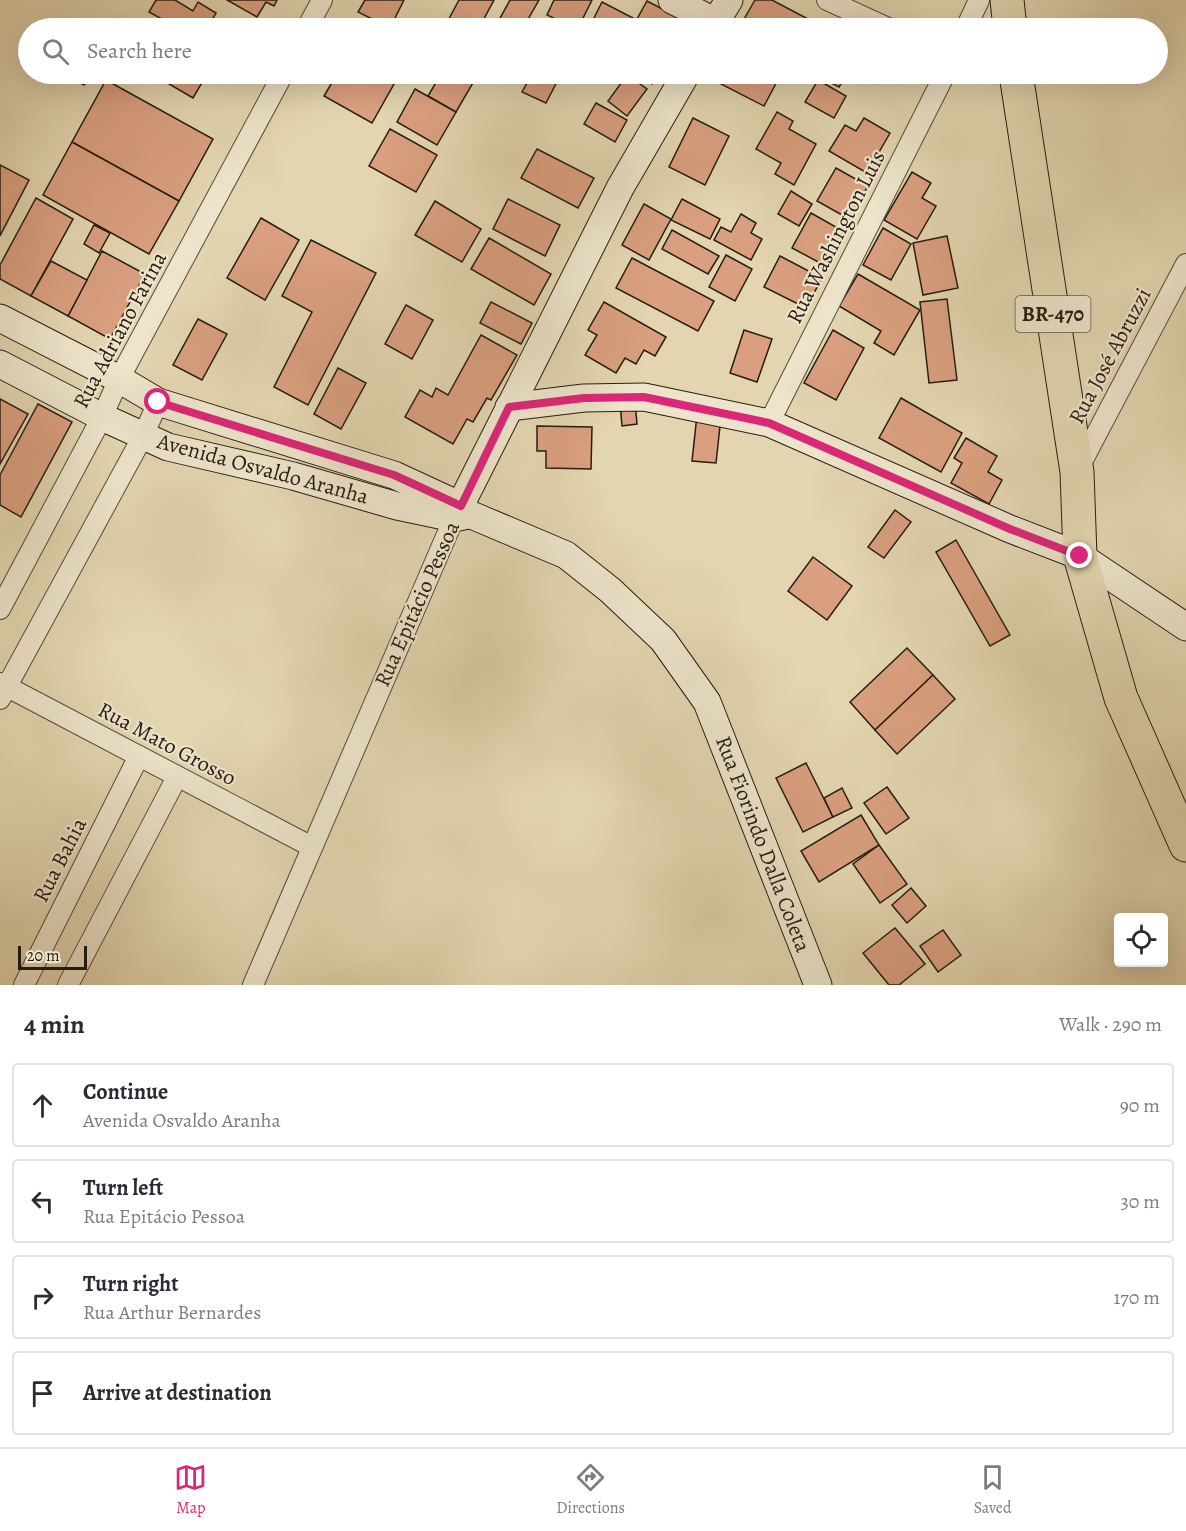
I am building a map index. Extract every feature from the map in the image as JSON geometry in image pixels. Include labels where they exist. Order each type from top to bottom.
[{"type":"highway","points":[[1006,0],[1009,18]]},
{"type":"highway","name":"BR-470","points":[[1018,84],[1077,472],[1080,556],[1121,698],[1186,844]]},
{"type":"main road","points":[[672,0],[722,10]]},
{"type":"main road","name":"Rua Epitácio Pessoa","points":[[461,513],[509,407],[620,188],[680,84]]},
{"type":"main road","name":"Avenida Osvaldo Aranha","points":[[0,318],[110,398],[143,436],[168,447],[292,476],[397,506],[461,513]]},
{"type":"main road","name":"Avenida Osvaldo Aranha","points":[[0,364],[110,398],[158,402],[394,475],[461,513],[566,555],[610,590],[663,640],[707,702]]},
{"type":"main road","points":[[509,407],[584,398],[644,397],[769,423],[1010,529],[1080,556],[1186,627]]},
{"type":"main road","name":"Rua Fiorindo Dalla Coleta","points":[[707,702],[818,985]]},
{"type":"street","points":[[312,18],[322,0]]},
{"type":"street","points":[[827,0],[866,18]]},
{"type":"street","points":[[971,18],[979,0]]},
{"type":"street","name":"Rua Adriano Farina","points":[[0,609],[278,84]]},
{"type":"street","name":"Rua Washington Luis","points":[[769,423],[940,84]]},
{"type":"street","name":"Rua José Abruzzi","points":[[1077,472],[1186,264]]},
{"type":"street","points":[[2,690],[143,436],[158,402]]},
{"type":"street","name":"Rua Epitácio Pessoa","points":[[253,985],[461,513]]},
{"type":"street","name":"Rua Mato Grosso","points":[[2,690],[139,756],[312,847]]},
{"type":"street","name":"Rua Bahia","points":[[24,985],[139,756]]},
{"type":"street","points":[[68,985],[177,777]]},
{"type":"building","points":[[156,0],[175,0],[193,11],[198,2],[216,13],[213,18],[160,18],[149,12]]},
{"type":"building","points":[[227,0],[277,0],[274,6],[266,2],[257,17]]},
{"type":"building","points":[[365,0],[404,0],[395,18],[370,18],[358,12]]},
{"type":"building","points":[[459,0],[494,0],[484,18],[449,18]]},
{"type":"building","points":[[510,0],[539,0],[529,18],[500,18]]},
{"type":"building","points":[[554,0],[592,0],[583,18],[553,18],[547,15]]},
{"type":"building","points":[[755,0],[772,0],[806,18],[745,18]]},
{"type":"building","points":[[647,1],[679,18],[638,18]]},
{"type":"building","points":[[602,2],[633,18],[594,18]]},
{"type":"building","points":[[104,84],[113,84],[213,139],[179,201],[72,142]]},
{"type":"building","points":[[169,84],[201,84],[193,98]]},
{"type":"building","points":[[331,84],[394,84],[372,123],[324,96]]},
{"type":"building","points":[[435,84],[472,84],[456,112],[428,96]]},
{"type":"building","points":[[526,84],[556,84],[546,103],[522,92]]},
{"type":"building","points":[[620,84],[640,84],[647,89],[627,116],[608,101]]},
{"type":"building","points":[[721,84],[776,84],[764,106]]},
{"type":"building","points":[[816,84],[825,84],[846,96],[834,118],[805,102]]},
{"type":"building","points":[[415,89],[456,112],[437,145],[397,122]]},
{"type":"building","points":[[596,103],[627,120],[615,142],[584,124]]},
{"type":"building","points":[[777,112],[793,121],[789,129],[816,144],[794,185],[775,174],[781,163],[756,149]]},
{"type":"building","points":[[693,118],[729,136],[705,185],[669,167]]},
{"type":"building","points":[[864,118],[890,133],[867,173],[829,151],[845,125],[856,131]]},
{"type":"building","points":[[390,129],[437,155],[416,192],[369,166]]},
{"type":"building","points":[[72,142],[179,201],[149,254],[43,195]]},
{"type":"building","points":[[537,149],[594,178],[578,208],[521,178]]},
{"type":"building","points":[[0,165],[29,180],[0,236]]},
{"type":"building","points":[[836,168],[868,186],[849,219],[817,201]]},
{"type":"building","points":[[912,172],[931,183],[922,198],[936,206],[917,239],[884,220]]},
{"type":"building","points":[[791,191],[812,204],[799,226],[778,214]]},
{"type":"building","points":[[36,198],[73,219],[31,296],[0,279],[0,265]]},
{"type":"building","points":[[508,199],[560,225],[545,256],[493,229]]},
{"type":"building","points":[[682,199],[720,219],[710,239],[671,220]]},
{"type":"building","points":[[435,201],[481,229],[462,262],[415,235]]},
{"type":"building","points":[[644,204],[671,219],[649,260],[622,245]]},
{"type":"building","points":[[811,213],[843,231],[824,265],[792,248]]},
{"type":"building","points":[[741,214],[756,223],[751,233],[762,239],[751,260],[714,240],[721,227],[731,232]]},
{"type":"building","points":[[261,218],[299,240],[265,300],[227,278]]},
{"type":"building","points":[[94,225],[110,233],[99,253],[84,244]]},
{"type":"building","points":[[883,228],[911,244],[891,280],[863,265]]},
{"type":"building","points":[[672,230],[719,256],[708,274],[662,249]]},
{"type":"building","points":[[947,236],[958,288],[923,295],[913,243]]},
{"type":"building","points":[[489,238],[551,274],[534,305],[471,269]]},
{"type":"building","points":[[311,240],[376,273],[308,405],[274,387],[312,312],[282,296]]},
{"type":"building","points":[[102,251],[145,274],[110,339],[68,316]]},
{"type":"building","points":[[726,255],[752,269],[735,301],[709,287]]},
{"type":"building","points":[[780,256],[822,278],[806,308],[764,287]]},
{"type":"building","points":[[632,258],[714,301],[698,331],[616,288]]},
{"type":"building","points":[[51,261],[87,280],[68,316],[31,296]]},
{"type":"building","points":[[858,274],[920,310],[894,355],[874,343],[881,331],[839,306]]},
{"type":"building","points":[[947,299],[957,380],[929,383],[920,302]]},
{"type":"building","points":[[491,302],[532,323],[521,344],[480,323]]},
{"type":"building","points":[[604,302],[666,337],[655,356],[644,350],[636,364],[625,358],[616,373],[585,355],[597,335],[588,330]]},
{"type":"building","points":[[406,305],[433,320],[412,359],[385,344]]},
{"type":"building","points":[[198,319],[227,334],[202,380],[173,365]]},
{"type":"building","points":[[744,330],[772,339],[757,382],[730,373]]},
{"type":"building","points":[[833,330],[864,348],[836,400],[804,383]]},
{"type":"building","points":[[481,335],[517,355],[491,400],[487,398],[473,422],[467,419],[453,444],[405,417],[420,390],[432,397],[436,388],[448,395]]},
{"type":"building","points":[[338,368],[366,383],[341,429],[314,414]]},
{"type":"building","points":[[901,398],[962,433],[941,472],[879,438]]},
{"type":"building","points":[[0,399],[28,414],[0,464]]},
{"type":"building","points":[[635,402],[637,424],[622,426],[620,403]]},
{"type":"building","points":[[38,404],[72,422],[21,517],[0,505],[0,475]]},
{"type":"building","points":[[697,415],[721,417],[716,463],[692,461]]},
{"type":"building","points":[[537,426],[592,427],[591,469],[546,468],[546,451],[537,451]]},
{"type":"building","points":[[966,438],[997,456],[988,472],[1002,480],[989,504],[951,483],[962,463],[954,458]]},
{"type":"building","points":[[895,510],[911,522],[884,558],[868,547]]},
{"type":"building","points":[[956,540],[1010,635],[990,646],[936,552]]},
{"type":"building","points":[[813,557],[852,586],[827,620],[788,591]]},
{"type":"building","points":[[907,648],[933,675],[875,730],[850,702]]},
{"type":"building","points":[[933,675],[955,699],[897,754],[875,730]]},
{"type":"building","points":[[806,763],[833,817],[803,832],[776,778]]},
{"type":"building","points":[[887,787],[909,818],[886,834],[864,803]]},
{"type":"building","points":[[842,788],[852,808],[833,817],[824,798]]},
{"type":"building","points":[[861,815],[879,845],[819,882],[801,851]]},
{"type":"building","points":[[879,845],[907,884],[880,903],[853,864]]},
{"type":"building","points":[[911,888],[926,906],[907,923],[892,905]]},
{"type":"building","points":[[895,928],[925,964],[899,985],[889,985],[863,953]]},
{"type":"building","points":[[943,930],[961,955],[938,972],[920,946]]},
{"type":"route","points":[[158,402],[394,475],[461,506],[509,407],[584,398],[644,397],[769,423],[1010,529],[1080,556]]}]
